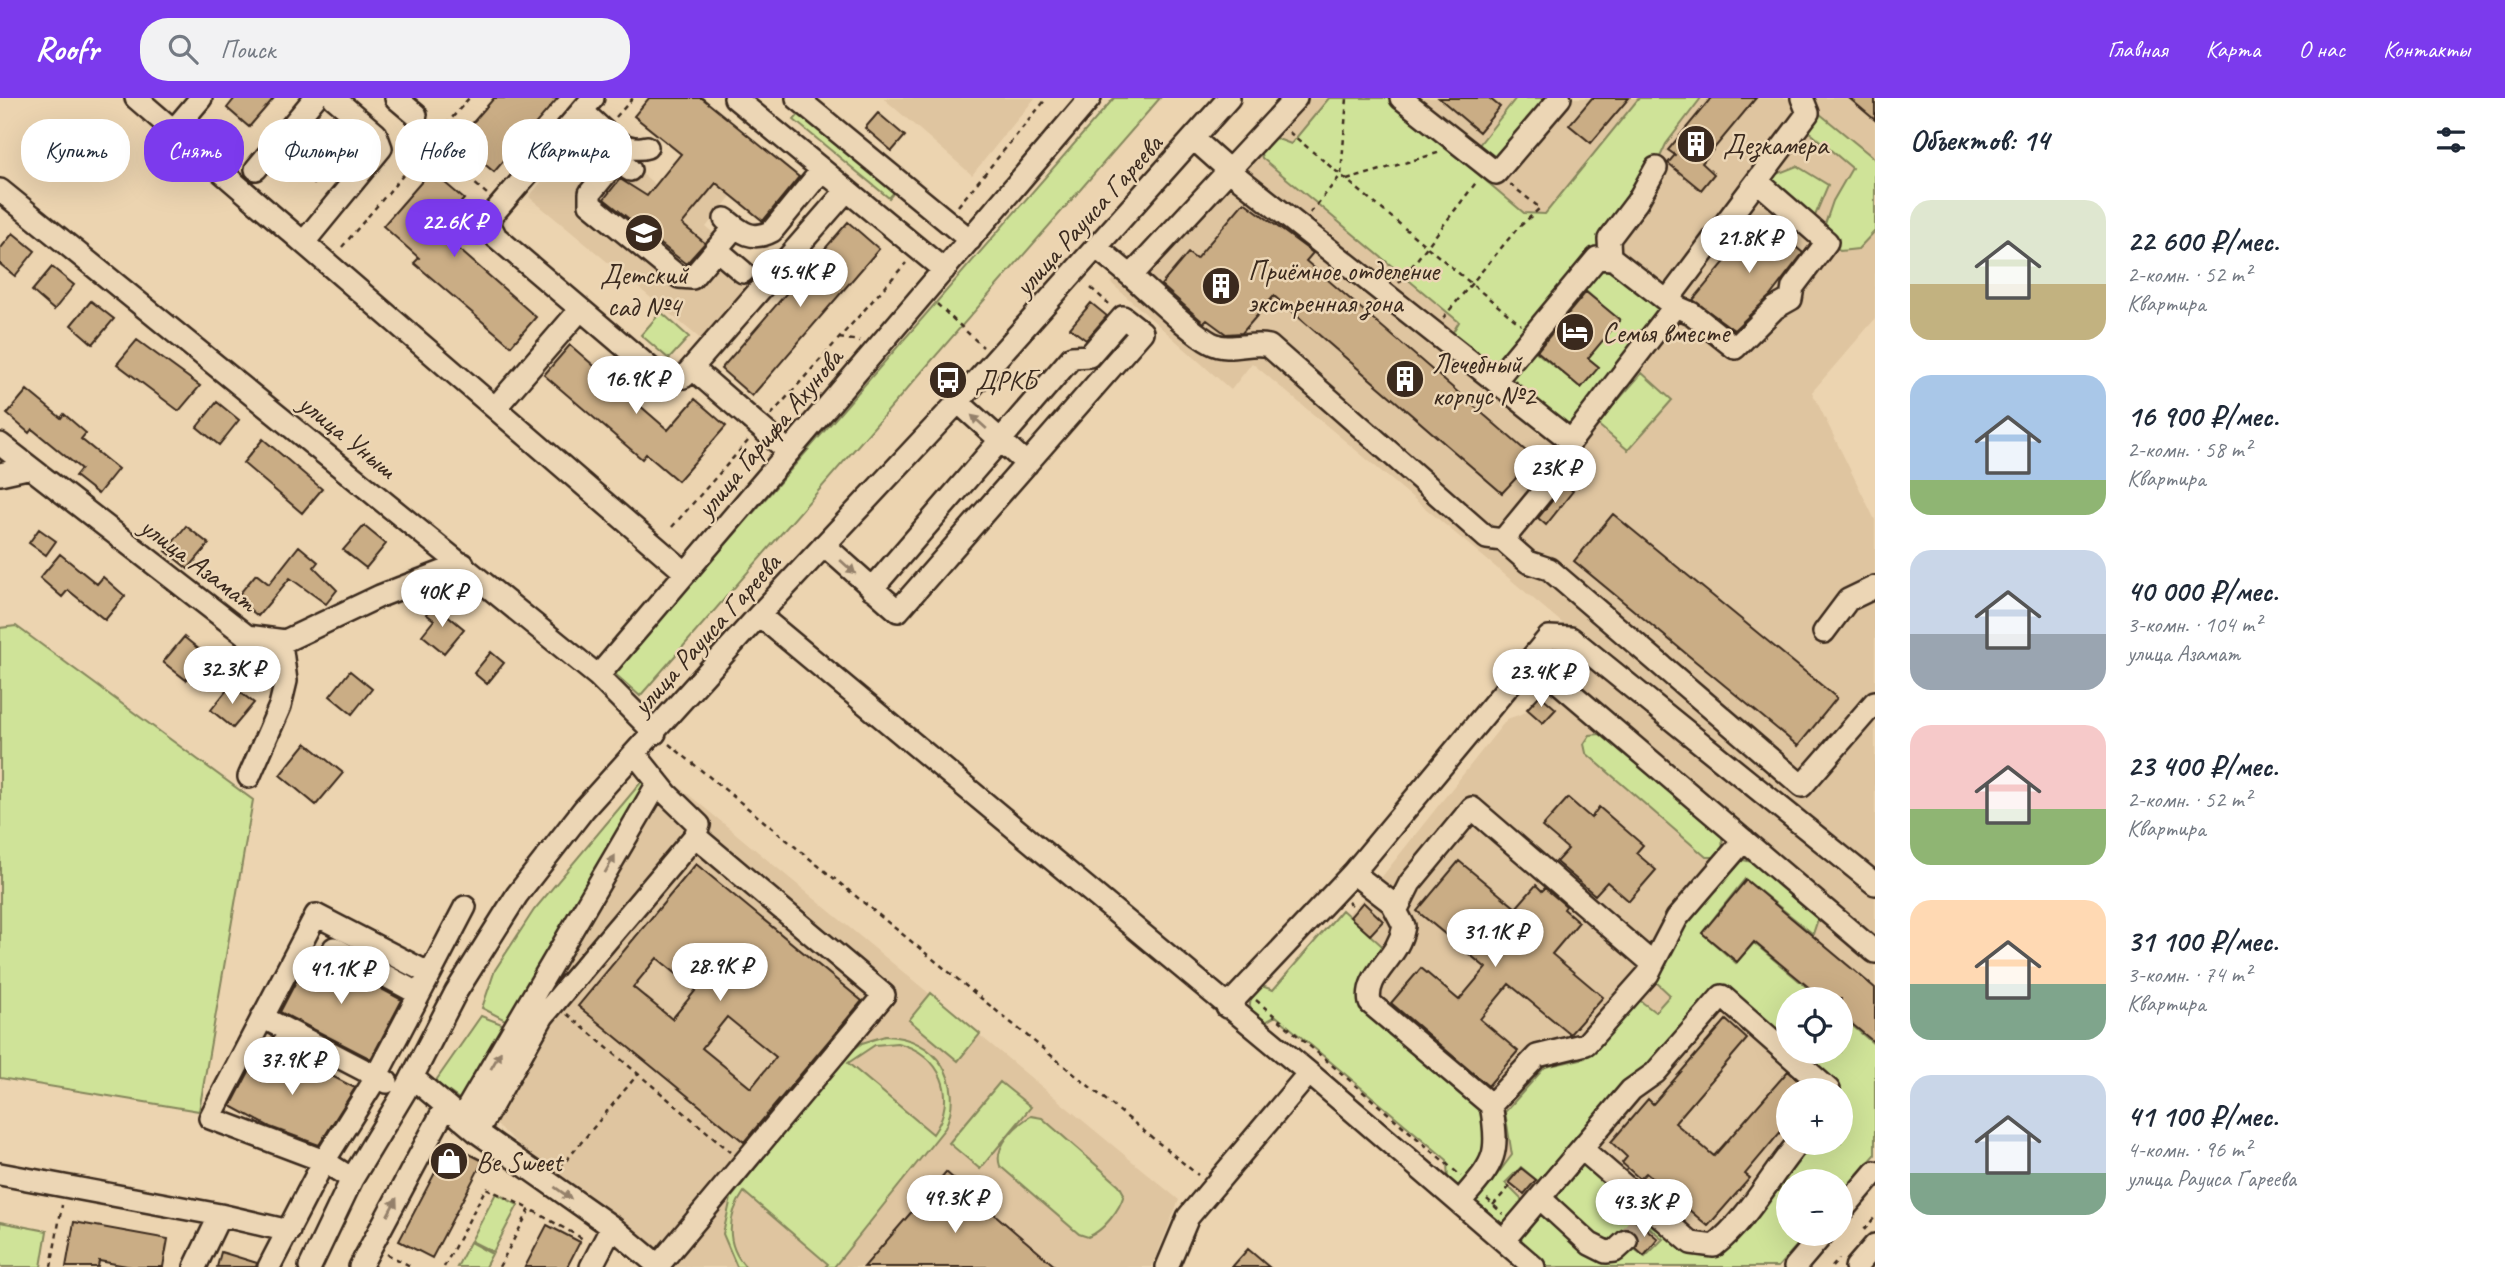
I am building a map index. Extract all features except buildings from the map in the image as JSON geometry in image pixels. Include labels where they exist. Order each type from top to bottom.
[{"type":"street","points":[[136,98],[161,119]]},
{"type":"street","points":[[183,119],[201,98]]},
{"type":"street","points":[[256,169],[315,98]]},
{"type":"street","points":[[304,242],[379,155],[381,148],[376,134],[334,98]]},
{"type":"street","points":[[396,98],[416,115]]},
{"type":"street","points":[[735,98],[944,270]]},
{"type":"street","points":[[797,98],[970,240]]},
{"type":"street","name":"улица Гарифа Ахунова","points":[[598,676],[1090,98]]},
{"type":"street","name":"улица Рауиса Гареева","points":[[310,1267],[352,1178],[408,1084],[456,992],[517,895],[584,809],[759,615],[958,402],[1229,98]]},
{"type":"street","points":[[1131,276],[1231,172],[1296,98]]},
{"type":"street","points":[[1401,98],[1492,170],[1560,98]]},
{"type":"street","points":[[1503,540],[1554,478],[1570,441],[1808,113],[1802,98]]},
{"type":"street","points":[[822,170],[772,231],[751,237],[729,222],[716,249],[692,278],[682,279],[590,204],[590,193],[624,165],[582,111],[490,220],[492,231],[664,380],[684,377],[847,190]]},
{"type":"street","points":[[1194,139],[1231,172],[1570,441]]},
{"type":"street","points":[[632,149],[647,147]]},
{"type":"street","points":[[1610,259],[1609,239],[1637,202],[1656,168]]},
{"type":"street","points":[[1494,381],[1597,258],[1610,259],[1671,303],[1691,313],[1735,348],[1775,308],[1791,299],[1793,286],[1827,242],[1757,181]]},
{"type":"street","points":[[234,182],[686,573]]},
{"type":"street","name":"улица Уныш","points":[[0,190],[463,564],[598,676],[655,733]]},
{"type":"street","points":[[1097,248],[1211,343],[1235,348],[1255,342],[1269,345],[1487,538],[1503,540],[1528,562],[1549,569],[1802,786],[1875,702]]},
{"type":"street","points":[[716,249],[743,272]]},
{"type":"street","points":[[495,408],[580,310]]},
{"type":"street","points":[[824,545],[872,589],[898,611],[1142,332],[1123,317],[1089,356],[1072,357],[872,589]]},
{"type":"street","points":[[692,368],[789,452]]},
{"type":"street","points":[[958,402],[1027,464]]},
{"type":"street","name":"улица Азамат","points":[[0,444],[27,468],[247,636],[281,642]]},
{"type":"street","points":[[0,474],[27,468]]},
{"type":"street","points":[[249,777],[280,706],[286,681],[281,642],[380,596],[463,564]]},
{"type":"street","points":[[1824,632],[1848,600],[1875,587]]},
{"type":"street","points":[[759,615],[1227,1007],[1310,1073],[1535,1267]]},
{"type":"street","points":[[1227,1007],[1353,873],[1549,637],[1571,638],[1875,884]]},
{"type":"street","points":[[1531,659],[1875,952]]},
{"type":"street","points":[[461,1119],[543,1016],[695,836],[699,825],[658,783],[635,754]]},
{"type":"street","points":[[367,1260],[461,1119],[658,783]]},
{"type":"street","points":[[1397,909],[1410,883],[1472,807],[1653,964]]},
{"type":"street","points":[[280,1049],[284,1042],[374,1081],[408,1084],[612,1227],[659,1267],[884,995],[695,836]]},
{"type":"street","points":[[1491,1105],[1537,1056],[1587,1044],[1647,974],[1677,918],[1744,840]]},
{"type":"street","points":[[1353,873],[1397,909],[1404,926],[1397,951],[1372,981],[1368,995],[1370,1003],[1491,1105],[1497,1149],[1491,1164],[1460,1202]]},
{"type":"street","points":[[269,1267],[324,1161],[374,1081],[465,907]]},
{"type":"street","points":[[352,1178],[324,1161],[210,1118],[316,915],[430,974]]},
{"type":"street","points":[[331,956],[334,947],[419,994]]},
{"type":"street","points":[[1504,1240],[1631,1090],[1655,1073],[1722,996],[1815,1078]]},
{"type":"street","points":[[262,1017],[374,1081]]},
{"type":"street","points":[[1167,1267],[1188,1217],[1211,1186],[1310,1073]]},
{"type":"street","points":[[1582,1149],[1646,1217],[1691,1243],[1714,1246],[1760,1197],[1772,1174],[1788,1155]]},
{"type":"street","points":[[1853,1198],[1875,1172]]},
{"type":"street","points":[[0,1174],[220,1215],[289,1231]]},
{"type":"street","points":[[1540,1198],[1600,1250],[1615,1251],[1626,1241]]},
{"type":"street","points":[[195,1267],[220,1215]]},
{"type":"street","points":[[596,1258],[612,1227]]},
{"type":"street","points":[[1856,1267],[1875,1245]]},
{"type":"street","points":[[1795,1267],[1813,1246]]},
{"type":"path","points":[[452,119],[469,98]]},
{"type":"path","points":[[614,119],[633,98]]},
{"type":"path","points":[[945,220],[1047,98]]},
{"type":"path","points":[[1300,226],[1341,175],[1347,98]]},
{"type":"path","points":[[1276,121],[1532,334]]},
{"type":"path","points":[[1347,180],[1461,146]]},
{"type":"path","points":[[1389,297],[1426,246],[1492,170],[1540,208],[1516,230],[1432,331]]},
{"type":"path","points":[[342,247],[398,182]]},
{"type":"path","points":[[472,182],[500,206]]},
{"type":"path","points":[[672,527],[918,249]]},
{"type":"path","points":[[1091,288],[1123,317]]},
{"type":"path","points":[[934,301],[996,359]]},
{"type":"path","points":[[655,733],[1211,1186]]},
{"type":"path","points":[[554,1003],[744,1164]]},
{"type":"path","points":[[554,1176],[638,1074]]},
{"type":"path","points":[[1493,1205],[1512,1184]]},
{"type":"path","points":[[51,1267],[66,1186]]},
{"type":"path","points":[[444,1267],[486,1188],[530,1209],[596,1258]]},
{"type":"path","points":[[499,1267],[530,1209]]},
{"type":"path","points":[[367,1260],[412,1267]]},
{"type":"shaded area","points":[[883,98],[1035,98],[972,175]]},
{"type":"shaded area","points":[[1278,98],[1875,98],[1875,319],[1812,392],[1875,520],[1875,885],[1252,363],[1231,390],[1111,283],[1121,269],[1223,164]]},
{"type":"shaded area","name":"Детский сад №4","points":[[632,165],[656,185],[716,183],[732,195],[706,227],[761,271],[703,341],[529,197],[541,182],[632,182]]},
{"type":"shaded area","points":[[1584,656],[1875,894],[1875,1146],[1853,1169],[1776,1169],[1776,1236],[1601,1267],[1532,1209],[1501,1179],[1491,1164],[1275,989],[1373,888],[1507,719],[1524,713]]},
{"type":"shaded area","points":[[677,785],[1179,1200],[1152,1267],[673,1267],[554,1176],[482,1112],[648,815]]},
{"type":"green space","points":[[1114,98],[1160,98],[640,696],[614,673]]},
{"type":"green space","points":[[1329,98],[1388,98],[1524,213],[1545,214],[1639,98],[1701,98],[1666,144],[1636,209],[1492,370],[1451,335],[1459,322],[1262,158],[1260,150],[1270,136],[1291,144]]},
{"type":"green space","points":[[1516,98],[1548,98],[1492,163],[1475,150]]},
{"type":"green space","points":[[801,112],[896,190],[889,198],[794,120]]},
{"type":"green space","points":[[1820,114],[1875,159],[1875,231],[1858,249],[1840,251],[1823,230],[1833,201],[1852,168],[1807,130]]},
{"type":"green space","points":[[1797,166],[1828,185],[1812,223],[1764,179]]},
{"type":"green space","points":[[1601,268],[1612,270],[1664,310],[1577,424],[1562,423],[1512,383],[1515,367],[1531,348],[1581,387],[1598,367],[1588,358],[1619,320],[1580,286]]},
{"type":"green space","points":[[661,312],[689,337],[669,359],[641,335]]},
{"type":"green space","points":[[1642,373],[1672,400],[1628,450],[1597,424]]},
{"type":"green space","points":[[16,626],[253,800],[199,1111],[0,1078],[0,628]]},
{"type":"green space","points":[[1600,734],[1722,836],[1723,851],[1718,857],[1706,857],[1586,753],[1584,744],[1590,735]]},
{"type":"green space","points":[[647,775],[647,786],[616,832],[509,1022],[482,1008],[495,970],[534,910]]},
{"type":"green space","points":[[1743,860],[1752,862],[1818,919],[1813,934],[1745,879],[1702,933],[1736,963],[1754,943],[1807,987],[1776,987],[1776,1035],[1721,987],[1650,1067],[1624,1086],[1539,1182],[1521,1167],[1505,1183],[1525,1203],[1507,1224],[1500,1225],[1476,1206],[1477,1195],[1484,1192],[1512,1155],[1505,1112],[1545,1067],[1585,1058],[1638,999],[1655,1012],[1670,995],[1655,981],[1687,921]]},
{"type":"green space","points":[[1342,910],[1389,952],[1364,982],[1483,1110],[1488,1155],[1460,1186],[1448,1185],[1447,1160],[1276,1016],[1262,1024],[1253,1015],[1250,1001],[1259,985],[1273,990]]},
{"type":"green space","points":[[931,993],[980,1034],[958,1061],[909,1020]]},
{"type":"green space","points":[[481,1016],[507,1026],[462,1101],[435,1082]]},
{"type":"green space","points":[[1853,1026],[1875,1045],[1875,1155],[1853,1180],[1853,1169],[1780,1169],[1794,1155],[1853,1155],[1853,1078],[1826,1078],[1810,1064],[1853,1064]]},
{"type":"green space","points":[[885,1036],[903,1038],[932,1053],[949,1079],[952,1094],[951,1111],[945,1128],[834,1267],[825,1267],[828,1264],[744,1192],[734,1211],[731,1230],[734,1249],[746,1267],[737,1267],[723,1234],[731,1198],[843,1058],[862,1043]],"holes":[[[897,1043],[912,1048],[935,1066],[945,1092],[945,1106],[933,1134],[848,1063],[875,1045]]]},
{"type":"green space","points":[[1000,1082],[1031,1107],[980,1169],[949,1143]]},
{"type":"green space","points":[[1031,1116],[1042,1118],[1119,1185],[1124,1194],[1110,1219],[1088,1237],[1079,1234],[1000,1166],[1000,1151],[1007,1137]]},
{"type":"green space","points":[[1587,1164],[1639,1209],[1638,1216],[1612,1246],[1606,1246],[1557,1203],[1558,1191],[1581,1165]]},
{"type":"green space","points":[[1776,1173],[1776,1246],[1796,1246],[1778,1267],[1545,1267],[1522,1248],[1521,1236],[1536,1216],[1544,1212],[1596,1254],[1629,1245],[1645,1257],[1663,1239],[1645,1224],[1655,1221],[1702,1251]]},
{"type":"green space","points":[[496,1193],[518,1205],[493,1252],[471,1241]]},
{"type":"green space","points":[[0,1222],[47,1231],[41,1267],[0,1267]]},
{"type":"green space","points":[[470,1242],[492,1254],[485,1267],[457,1267]]},
{"type":"tunnel","points":[[1626,1241],[1640,1224]]},
{"type":"place","name":"Дезкамера","points":[[1696,144]]},
{"type":"place","name":"Детский сад №4","points":[[644,233]]},
{"type":"place","name":"Приёмное отделение экстренная зона","points":[[1221,286]]},
{"type":"place","name":"Семья вместе","points":[[1575,332]]},
{"type":"place","name":"Лечебный корпус №2","points":[[1405,379]]},
{"type":"place","name":"ДРКБ","points":[[948,380]]},
{"type":"place","name":"Be Sweet","points":[[449,1161]]}]
